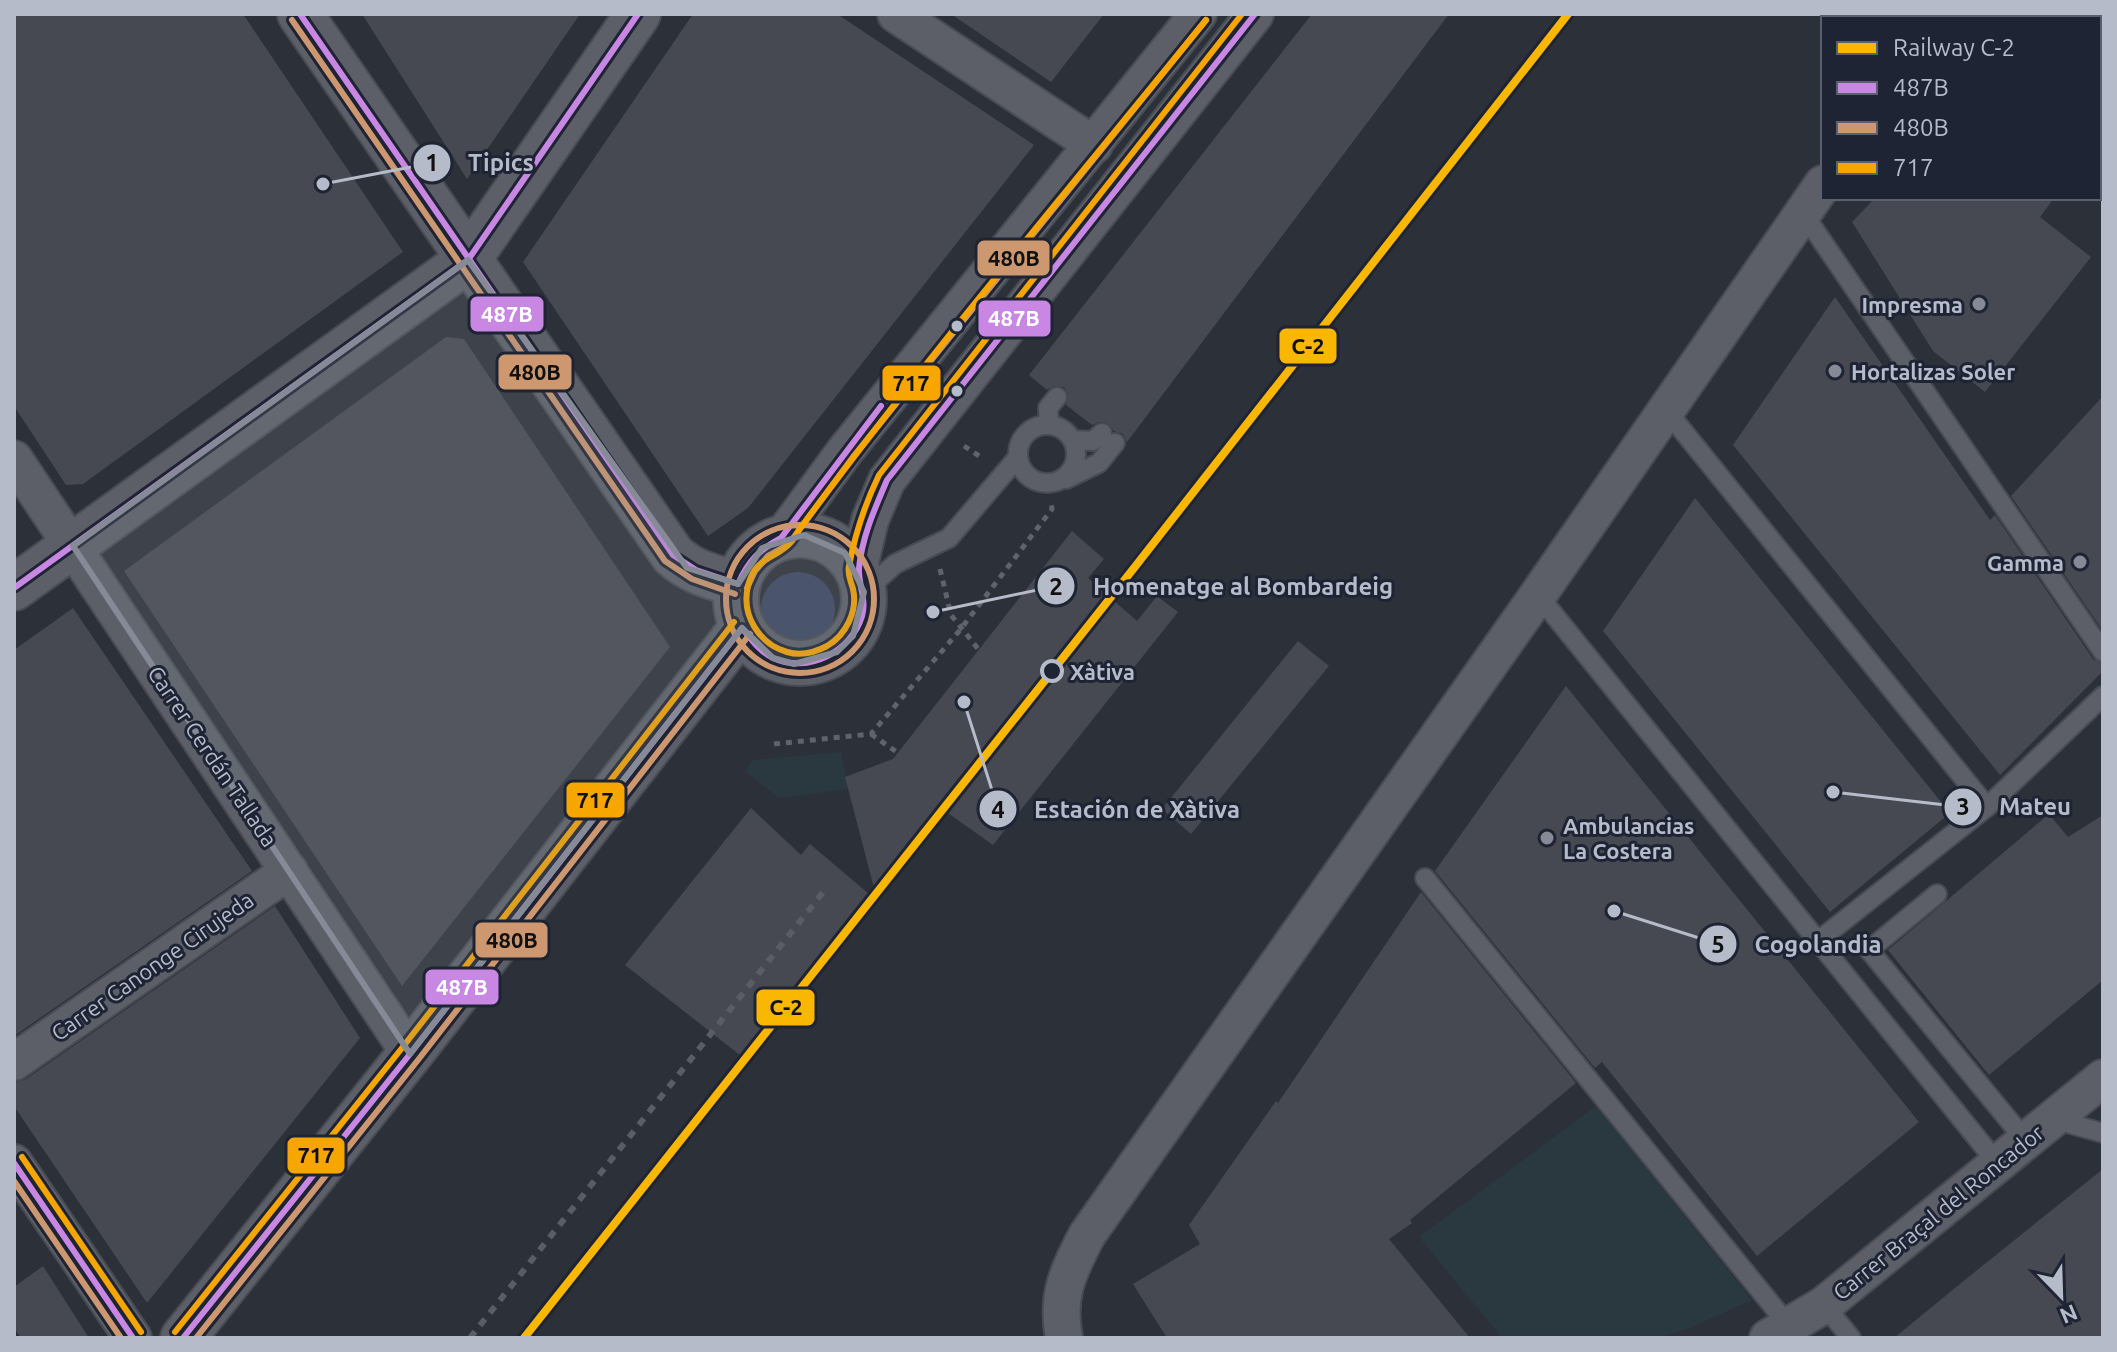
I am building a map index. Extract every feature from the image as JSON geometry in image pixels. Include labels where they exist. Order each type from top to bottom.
[{"type":"street","points":[[300,14],[673,555],[687,568],[700,574],[738,584]]},
{"type":"street","points":[[14,588],[468,260],[638,14]]},
{"type":"street","points":[[896,14],[1094,145]]},
{"type":"street","points":[[781,538],[845,451],[1198,14]]},
{"type":"street","points":[[861,582],[845,553],[827,541],[804,535],[781,538],[762,548],[746,565],[738,584],[736,606],[742,628],[756,646],[773,658],[794,664],[817,662],[837,652],[853,636],[863,614],[861,582],[870,520],[887,480],[1255,14]]},
{"type":"street","points":[[1064,1338],[1061,1299],[1066,1276],[1087,1235],[1821,187]]},
{"type":"street","name":"Carrer Cerdán Tallada","points":[[14,459],[410,1054]]},
{"type":"street","points":[[183,1338],[410,1054],[742,628]]},
{"type":"street","name":"Carrer Canonge Cirujeda","points":[[14,1062],[289,871]]},
{"type":"street","name":"Carrer Braçal del Roncador","points":[[1778,1332],[1824,1305],[2103,1078]]},
{"type":"street","points":[[14,1163],[133,1338]]},
{"type":"lane","points":[[1803,213],[2103,652]]},
{"type":"lane","points":[[1049,425],[1048,408],[1057,397]]},
{"type":"lane","points":[[1666,410],[1987,807]]},
{"type":"lane","points":[[1032,480],[1025,474],[1018,457],[1018,447],[1030,430],[1049,425],[1059,427],[1073,440],[1077,459],[1074,468],[1060,482]]},
{"type":"lane","points":[[997,484],[1032,480],[1050,484],[1060,482],[1099,463],[1108,438],[1073,440]]},
{"type":"lane","points":[[861,582],[949,538],[1018,457]]},
{"type":"lane","points":[[1538,595],[1998,1164]]},
{"type":"lane","points":[[1818,941],[1987,807],[2103,696]]},
{"type":"lane","points":[[1425,878],[1778,1332]]},
{"type":"lane","points":[[1937,894],[1869,950],[2040,1130],[2103,1133]]},
{"type":"lane","points":[[1824,1305],[1851,1338]]},
{"type":"path","points":[[964,446],[985,459]]},
{"type":"path","points":[[871,734],[960,630],[1052,509],[1051,500]]},
{"type":"path","points":[[939,568],[951,615],[979,650]]},
{"type":"path","points":[[774,744],[871,734],[898,753]]},
{"type":"highlighted area","points":[[468,260],[687,568],[738,584],[762,548],[804,535],[845,553],[864,592],[853,636],[837,652],[794,664],[773,658],[742,628],[410,1054],[73,546]]},
{"type":"shaded area","points":[[841,752],[848,789],[779,798],[745,771],[753,760]]},
{"type":"shaded area","points":[[1596,1106],[1752,1300],[1690,1328],[1658,1338],[1502,1338],[1419,1237]]},
{"type":"water","points":[[798,572],[812,575],[824,583],[832,595],[835,609],[832,623],[824,635],[812,643],[798,646],[784,643],[772,635],[764,623],[761,609],[764,595],[772,583],[784,575]]},
{"type":"building","points":[[14,14],[243,14],[403,252],[83,484],[66,485],[14,406]]},
{"type":"building","points":[[362,14],[580,14],[467,179]]},
{"type":"building","points":[[693,14],[837,14],[1034,145],[748,508],[708,536],[523,262]]},
{"type":"building","points":[[951,14],[1104,14],[1051,82]]},
{"type":"building","points":[[1312,14],[1449,14],[1127,442],[1123,434],[1114,431],[1106,422],[1092,425],[1066,405],[1068,394],[1064,387],[1054,386],[1047,390],[1029,375]]},
{"type":"building","name":"Impresma","points":[[1873,200],[2053,200],[2040,217],[2091,257],[1985,392],[1933,351],[1852,222]]},
{"type":"building","points":[[1835,297],[1990,520],[1995,515],[2093,659],[2103,664],[2103,671],[2000,775],[1733,445]]},
{"type":"building","points":[[446,337],[464,339],[670,647],[402,986],[124,571]]},
{"type":"building","name":"Gamma","points":[[2103,396],[2103,631],[2011,496]]},
{"type":"building","points":[[1695,498],[1950,813],[1830,912],[1603,631]]},
{"type":"building","points":[[1072,531],[1104,559],[1088,578],[1137,621],[1157,596],[1178,612],[993,845],[938,806],[874,888],[845,777],[893,759]]},
{"type":"building","points":[[73,608],[252,871],[14,1036],[14,650]]},
{"type":"building","points":[[1298,641],[1329,666],[1191,834],[1162,809]]},
{"type":"building","points":[[1566,686],[1919,1122],[1757,1256],[1602,1062],[1595,1068],[1435,871]]},
{"type":"building","points":[[751,808],[801,855],[810,844],[869,894],[741,1056],[625,965]]},
{"type":"building","points":[[2049,814],[2068,837],[2103,815],[2103,980],[1989,1075],[1888,950]]},
{"type":"building","points":[[1421,892],[1576,1083],[1410,1220],[1412,1223],[1389,1239],[1470,1338],[1167,1338],[1133,1284],[1200,1244],[1189,1225],[1276,1101],[1278,1103]]},
{"type":"building","points":[[275,906],[360,1038],[147,1303],[14,1106],[14,1083],[26,1079]]},
{"type":"building","points":[[2103,1169],[2103,1338],[1894,1338],[1966,1279]]},
{"type":"building","points":[[43,1266],[89,1338],[21,1338],[14,1328],[14,1287]]},
{"type":"railway","points":[[470,1338],[824,891]]},
{"type":"rail line","name":"C-2","points":[[524,1338],[1568,14]]},
{"type":"transit line","name":"487B","points":[[300,14],[673,555],[696,570],[738,584]]},
{"type":"transit line","name":"487B","points":[[14,588],[468,260],[638,14]]},
{"type":"transit line","name":"717","points":[[1206,20],[948,336],[791,542],[755,570],[748,586],[747,607],[754,627],[768,642],[797,654],[827,646],[840,636],[854,606],[848,572],[851,554],[879,475],[1242,14]]},
{"type":"transit line","name":"487B","points":[[183,1338],[410,1054],[742,628],[764,652],[786,662],[814,661],[838,649],[848,640],[863,610],[859,568],[863,545],[887,480],[1255,14]]},
{"type":"transit line","name":"480B","points":[[292,20],[665,561],[692,579],[735,594]]},
{"type":"transit line","name":"480B","points":[[747,588],[755,571],[768,556],[788,545],[853,457],[1206,20]]},
{"type":"transit line","name":"487B","points":[[738,584],[755,557],[781,538],[881,406]]},
{"type":"transit line","name":"480B","points":[[800,525],[828,531],[852,547],[868,571],[874,599],[868,627],[852,651],[828,667],[800,673],[772,667],[748,651],[732,627],[726,599],[732,571],[748,547],[772,531],[800,525]]},
{"type":"transit line","name":"717","points":[[175,1332],[402,1048],[734,622]]},
{"type":"transit line","name":"480B","points":[[196,1338],[418,1060],[750,634]]},
{"type":"transit line","name":"717","points":[[22,1157],[141,1332]]},
{"type":"transit line","name":"487B","points":[[14,1163],[133,1338]]},
{"type":"transit line","name":"480B","points":[[14,1181],[121,1338]]},
{"type":"place","name":"Tipics","points":[[323,184]]},
{"type":"place","name":"Impresma","points":[[1979,304]]},
{"type":"place","name":"Hortalizas Soler","points":[[1835,371]]},
{"type":"place","name":"Gamma","points":[[2080,562]]},
{"type":"place","name":"Homenatge al Bombardeig","points":[[933,612]]},
{"type":"place","name":"Xàtiva","points":[[1052,671]]},
{"type":"place","name":"Estación de Xàtiva","points":[[964,702]]},
{"type":"place","name":"Mateu","points":[[1833,792]]},
{"type":"place","name":"Ambulancias La Costera","points":[[1547,838]]},
{"type":"place","name":"Cogolandia","points":[[1614,911]]}]
